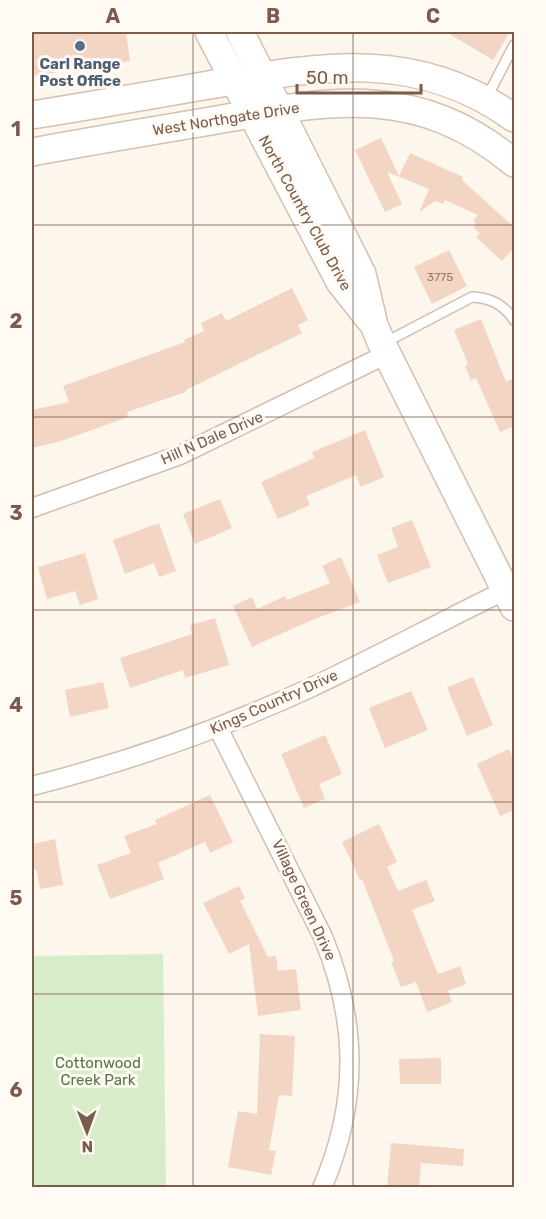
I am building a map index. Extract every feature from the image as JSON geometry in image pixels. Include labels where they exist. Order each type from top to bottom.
[{"type":"main road","name":"North Country Club Drive","points":[[209,32],[340,282],[381,341],[510,599]]},
{"type":"main road","name":"North Country Club Drive","points":[[240,32],[362,274],[381,341]]},
{"type":"main road","points":[[32,116],[264,76],[326,68],[372,67],[452,83],[486,99],[514,118]]},
{"type":"main road","name":"West Northgate Drive","points":[[32,152],[280,109],[349,101],[370,102],[425,113],[488,141],[514,163]]},
{"type":"street","name":"Hill N Dale Drive","points":[[32,508],[180,455],[381,341]]},
{"type":"street","name":"Kings Country Drive","points":[[32,786],[128,758],[218,728],[510,599]]},
{"type":"street","name":"Village Green Drive","points":[[218,728],[323,937],[337,971],[347,1012],[350,1048],[349,1086],[341,1125],[322,1188]]},
{"type":"lane","points":[[486,99],[514,45]]},
{"type":"lane","points":[[381,341],[472,297],[485,297],[496,302],[507,309],[514,320]]},
{"type":"green space","name":"Cottonwood Creek Park","points":[[163,954],[166,1187],[32,1187],[32,956]]},
{"type":"building","name":"Carl Range Post Office","points":[[32,32],[126,32],[130,61],[32,76]]},
{"type":"building","points":[[446,32],[510,32],[493,60]]},
{"type":"building","points":[[381,138],[399,176],[410,153],[463,177],[462,180],[514,227],[514,248],[502,261],[476,237],[480,233],[473,227],[476,224],[473,221],[478,215],[445,200],[443,204],[435,201],[419,212],[429,189],[387,172],[402,204],[385,212],[355,150]]},
{"type":"building","points":[[449,250],[467,286],[432,304],[414,267]]},
{"type":"building","points":[[292,288],[308,320],[298,325],[302,333],[186,392],[127,412],[128,417],[61,441],[32,448],[32,410],[69,402],[63,386],[185,342],[184,340],[204,331],[201,323],[222,313],[226,321]]},
{"type":"building","points":[[481,319],[506,382],[514,378],[514,426],[500,432],[476,378],[471,380],[465,366],[468,364],[454,330]]},
{"type":"building","points":[[365,430],[384,477],[361,487],[356,475],[306,496],[310,505],[278,519],[261,482],[314,458],[312,452]]},
{"type":"building","points":[[220,499],[232,528],[195,544],[183,514]]},
{"type":"building","points":[[412,520],[431,567],[388,583],[377,555],[398,547],[391,528]]},
{"type":"building","points":[[159,523],[176,571],[159,577],[154,563],[125,574],[113,540]]},
{"type":"building","points":[[85,553],[98,599],[80,605],[75,591],[47,599],[38,567]]},
{"type":"building","points":[[341,557],[360,602],[312,620],[252,647],[233,606],[252,597],[257,609],[285,596],[287,600],[330,583],[322,566]]},
{"type":"building","points":[[215,618],[229,665],[185,678],[183,670],[130,688],[120,658],[192,634],[190,625]]},
{"type":"building","points":[[473,677],[493,725],[467,736],[447,687]]},
{"type":"building","points":[[103,682],[109,708],[70,717],[65,690]]},
{"type":"building","points":[[411,691],[428,730],[385,748],[369,708]]},
{"type":"building","points":[[325,735],[342,774],[319,784],[325,799],[304,808],[281,754]]},
{"type":"building","points":[[509,749],[514,761],[514,810],[500,816],[477,764]]},
{"type":"building","points":[[210,795],[233,842],[210,853],[205,842],[158,863],[164,879],[110,899],[97,865],[131,853],[124,836],[157,824],[155,820]]},
{"type":"building","points":[[379,824],[397,862],[387,867],[398,891],[426,880],[435,901],[412,910],[438,974],[460,966],[466,984],[448,991],[452,1002],[427,1012],[416,982],[401,987],[391,962],[394,961],[362,879],[360,880],[342,842]]},
{"type":"building","points":[[55,839],[63,885],[40,889],[36,869],[32,870],[32,844]]},
{"type":"building","points":[[239,886],[245,898],[240,901],[268,957],[276,956],[278,971],[296,969],[301,1010],[258,1016],[249,944],[229,954],[203,903]]},
{"type":"building","points":[[260,1034],[295,1036],[292,1096],[279,1095],[269,1150],[276,1151],[271,1175],[228,1167],[238,1111],[257,1114]]},
{"type":"building","points":[[441,1058],[441,1084],[400,1084],[399,1059]]},
{"type":"building","points":[[391,1143],[464,1149],[463,1166],[421,1163],[419,1188],[387,1188]]},
{"type":"place","name":"Carl Range Post Office","points":[[80,46]]}]
